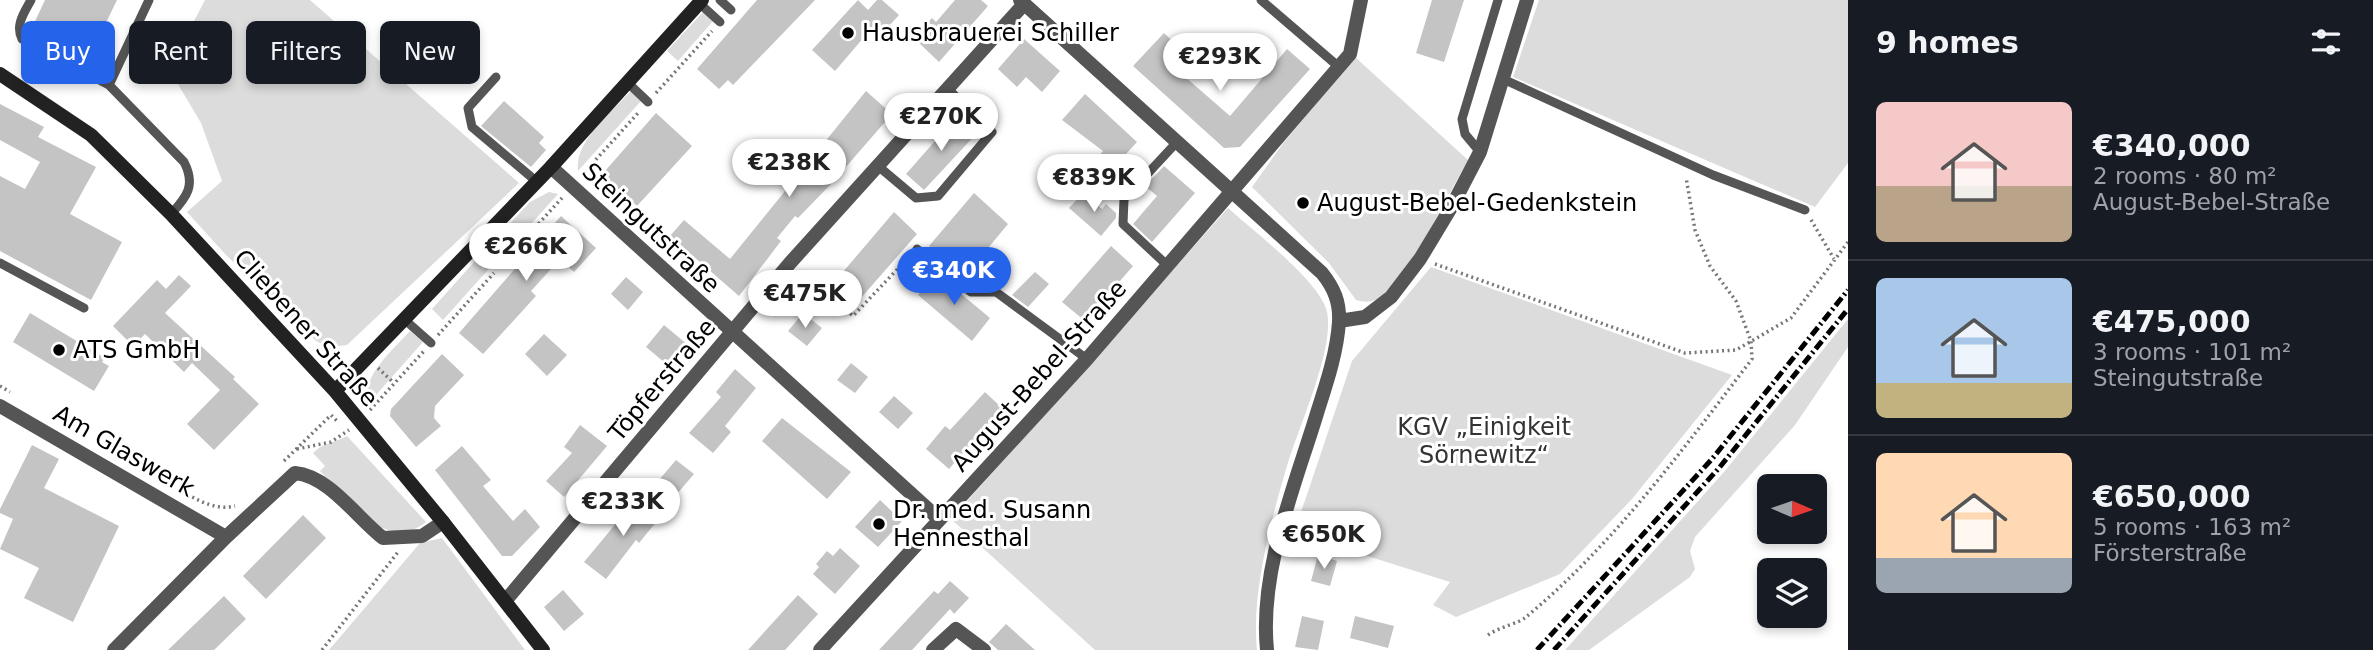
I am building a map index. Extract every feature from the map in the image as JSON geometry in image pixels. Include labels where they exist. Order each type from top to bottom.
[{"type":"street","name":"August-Bebel-Straße","points":[[820,650],[1087,359],[1350,54],[1361,0]]},
{"type":"street","points":[[1339,321],[1365,317],[1391,297],[1420,259],[1480,152],[1527,0]]},
{"type":"street","points":[[335,391],[551,167],[700,1]]},
{"type":"street","points":[[1022,2],[1322,273],[1336,292],[1339,321],[1330,372],[1285,516],[1267,594],[1266,650]]},
{"type":"street","name":"Töpferstraße","points":[[506,600],[790,263],[1022,2]]},
{"type":"street","name":"Cliebener Straße","points":[[0,74],[91,135],[171,214],[360,420],[506,600],[543,650]]},
{"type":"street","name":"Steingutstraße","points":[[551,167],[939,519]]},
{"type":"street","name":"Am Glaswerk","points":[[0,406],[226,537]]},
{"type":"street","points":[[114,650],[226,537],[295,473],[306,474],[331,491],[383,538],[405,539],[422,536],[443,522]]},
{"type":"street","points":[[933,650],[956,629],[984,650]]},
{"type":"lane","points":[[31,0],[20,20],[18,31],[22,39],[108,85],[184,162],[191,176],[188,196],[171,214]]},
{"type":"lane","points":[[108,85],[149,0]]},
{"type":"lane","points":[[720,0],[731,10]]},
{"type":"lane","points":[[1261,0],[1339,67]]},
{"type":"lane","points":[[1480,152],[1465,135],[1462,119],[1498,0]]},
{"type":"lane","points":[[700,1],[720,22]]},
{"type":"lane","points":[[496,77],[468,108],[472,127],[536,181]]},
{"type":"lane","points":[[1503,79],[1689,164],[1805,210]]},
{"type":"lane","points":[[627,82],[648,102]]},
{"type":"lane","points":[[878,166],[916,198],[938,196],[992,132],[947,88]]},
{"type":"lane","points":[[1168,266],[1123,224],[1124,199],[1177,142]]},
{"type":"lane","points":[[491,230],[513,252]]},
{"type":"lane","points":[[480,242],[503,263]]},
{"type":"lane","points":[[917,249],[971,292],[996,292],[1087,359]]},
{"type":"lane","points":[[0,263],[84,308]]},
{"type":"lane","points":[[405,320],[431,342]]},
{"type":"path","points":[[513,252],[720,22]]},
{"type":"path","points":[[1488,635],[1503,624],[1523,620],[1560,585],[1660,480],[1752,359],[1751,341],[1736,301],[1710,266],[1695,230],[1685,177],[1689,164]]},
{"type":"path","points":[[1805,210],[1835,260]]},
{"type":"path","points":[[1420,259],[1685,353],[1736,350],[1791,318],[1848,242]]},
{"type":"path","points":[[790,263],[853,316],[917,249]]},
{"type":"path","points":[[297,449],[331,442],[348,431],[503,263]]},
{"type":"path","points":[[368,358],[394,383]]},
{"type":"path","points":[[281,464],[331,415],[348,431]]},
{"type":"path","points":[[173,486],[215,507],[237,505]]},
{"type":"path","points":[[322,650],[396,556],[405,539]]},
{"type":"green space","points":[[205,0],[310,0],[334,21],[246,21],[246,84],[366,84],[366,49],[380,61],[380,84],[406,84],[519,183],[347,345],[329,347],[316,341],[226,255],[187,212],[222,181],[201,123],[178,84],[232,84],[232,21],[194,21]]},
{"type":"green space","points":[[1539,0],[1848,0],[1848,163],[1815,207],[1513,77]]},
{"type":"green space","points":[[703,12],[713,21],[678,61],[667,51]]},
{"type":"green space","points":[[1355,57],[1468,160],[1413,257],[1388,290],[1377,299],[1367,302],[1356,300],[1329,263],[1252,187],[1284,142]]},
{"type":"green space","points":[[631,91],[641,101],[578,171],[578,160],[588,138]]},
{"type":"green space","points":[[549,192],[558,194],[512,245],[500,234],[530,202]]},
{"type":"green space","points":[[1228,208],[1299,272],[1322,300],[1327,312],[1328,328],[1321,367],[1287,466],[1269,533],[1257,605],[1257,650],[1095,650],[951,519]]},
{"type":"green space","points":[[483,252],[495,262],[443,320],[432,309]]},
{"type":"green space","name":"KGV „Einigkeit Sörnewitz“","points":[[1431,267],[1732,375],[1632,499],[1560,574],[1456,617],[1433,605],[1450,582],[1294,533],[1352,361]]},
{"type":"green space","points":[[1848,319],[1848,347],[1795,425],[1695,537],[1690,551],[1695,569],[1690,577],[1589,650],[1565,650],[1724,472]]},
{"type":"green space","points":[[410,331],[423,342],[367,405],[366,394],[373,374]]},
{"type":"green space","points":[[347,436],[426,522],[411,530],[396,532],[382,527],[355,508],[320,471],[325,466],[313,453],[320,447]]},
{"type":"green space","points":[[442,538],[525,650],[329,650],[420,543]]},
{"type":"building","points":[[45,0],[117,0],[107,21],[35,21]]},
{"type":"building","points":[[757,0],[815,0],[733,85],[728,80],[719,89],[697,69]]},
{"type":"building","name":"Hausbrauerei Schiller","points":[[858,0],[868,10],[877,0],[882,0],[899,15],[879,37],[871,29],[835,71],[812,50]]},
{"type":"building","points":[[955,0],[981,0],[988,6],[939,62],[917,41],[925,33],[921,29],[932,18],[936,22]]},
{"type":"building","points":[[1432,0],[1464,0],[1444,62],[1416,53]]},
{"type":"building","points":[[1164,33],[1188,56],[1176,69],[1230,116],[1287,49],[1310,69],[1240,147],[1224,148],[1133,66]]},
{"type":"building","points":[[1024,39],[1060,71],[1042,92],[1026,77],[1017,87],[998,69]]},
{"type":"building","points":[[866,91],[892,114],[831,184],[798,218],[795,216],[777,238],[781,241],[739,296],[670,236],[684,220],[730,259]]},
{"type":"building","points":[[1085,94],[1137,142],[1114,167],[1100,155],[1103,151],[1062,120]]},
{"type":"building","points":[[504,101],[544,137],[539,143],[546,150],[531,167],[481,126]]},
{"type":"building","points":[[0,104],[44,127],[38,137],[96,167],[70,214],[122,242],[91,300],[0,251],[0,176],[25,189],[40,162],[0,140]]},
{"type":"building","points":[[656,113],[692,146],[637,206],[605,177],[605,171]]},
{"type":"building","points":[[957,116],[977,133],[924,190],[906,174]]},
{"type":"building","points":[[1164,166],[1195,193],[1152,242],[1133,224],[1157,196],[1145,186]]},
{"type":"building","points":[[974,193],[1008,224],[964,277],[929,246]]},
{"type":"building","points":[[1083,193],[1102,209],[1106,204],[1116,213],[1116,218],[1101,236],[1069,208]]},
{"type":"building","points":[[894,212],[917,234],[853,307],[831,286]]},
{"type":"building","points":[[561,216],[596,248],[574,272],[560,259],[531,291],[536,296],[483,354],[459,333]]},
{"type":"building","points":[[1111,246],[1133,266],[1085,321],[1062,302]]},
{"type":"building","points":[[1035,272],[1049,284],[1028,307],[1012,295]]},
{"type":"building","points":[[937,274],[990,318],[972,341],[918,295]]},
{"type":"building","points":[[179,275],[191,286],[165,313],[235,377],[233,379],[259,404],[214,450],[187,424],[220,390],[192,363],[184,372],[145,334],[133,346],[113,326],[157,280],[166,289]]},
{"type":"building","points":[[626,277],[643,292],[628,310],[611,294]]},
{"type":"building","name":"ATS GmbH","points":[[30,313],[105,358],[102,362],[109,366],[94,391],[13,342]]},
{"type":"building","points":[[803,313],[822,328],[807,346],[788,331]]},
{"type":"building","points":[[664,325],[688,345],[670,367],[646,347]]},
{"type":"building","points":[[544,334],[567,355],[547,376],[525,354]]},
{"type":"building","points":[[442,354],[464,375],[435,406],[434,418],[441,426],[416,447],[390,416],[391,409]]},
{"type":"building","points":[[851,363],[868,377],[855,393],[837,380]]},
{"type":"building","points":[[735,369],[756,388],[725,426],[731,432],[713,453],[689,433],[721,397],[716,392]]},
{"type":"building","points":[[985,392],[1002,408],[949,469],[926,449],[945,426],[950,430]]},
{"type":"building","points":[[894,396],[913,413],[898,429],[879,412]]},
{"type":"building","points":[[782,418],[851,472],[827,499],[762,441]]},
{"type":"building","points":[[580,425],[607,446],[564,497],[546,481],[572,453],[564,447]]},
{"type":"building","points":[[32,445],[59,459],[44,488],[119,526],[73,622],[24,598],[39,568],[0,549],[13,519],[0,513],[0,509]]},
{"type":"building","points":[[462,446],[491,480],[483,486],[513,521],[525,509],[540,527],[512,556],[502,556],[435,470]]},
{"type":"building","points":[[676,460],[694,474],[676,495],[659,480]]},
{"type":"building","points":[[638,497],[661,516],[639,543],[636,540],[606,579],[584,562]]},
{"type":"building","name":"Dr. med. Susann Hennesthal","points":[[880,500],[902,521],[878,547],[855,527]]},
{"type":"building","points":[[303,515],[326,538],[266,599],[243,576]]},
{"type":"building","points":[[840,548],[860,566],[835,594],[813,574],[819,567],[816,564],[827,551],[833,556]]},
{"type":"building","points":[[1318,555],[1337,561],[1330,586],[1311,581]]},
{"type":"building","points":[[950,581],[969,598],[954,614],[950,609],[912,650],[879,650],[934,591],[938,594]]},
{"type":"building","points":[[563,590],[584,614],[564,631],[544,607]]},
{"type":"building","points":[[798,595],[818,614],[785,650],[748,650]]},
{"type":"building","points":[[224,596],[246,619],[214,650],[168,650]]},
{"type":"building","points":[[1302,616],[1324,621],[1318,650],[1295,647]]},
{"type":"building","points":[[1355,616],[1394,626],[1388,648],[1350,638]]},
{"type":"building","points":[[1006,624],[1035,650],[998,650],[989,642]]},
{"type":"railway","points":[[1537,650],[1712,459],[1848,290]]},
{"type":"railway","points":[[1554,650],[1719,468],[1848,309]]},
{"type":"place","name":"Hausbrauerei Schiller","points":[[848,33]]},
{"type":"place","name":"August-Bebel-Gedenkstein","points":[[1303,203]]},
{"type":"place","name":"ATS GmbH","points":[[59,350]]},
{"type":"place","name":"Dr. med. Susann Hennesthal","points":[[879,524]]}]
